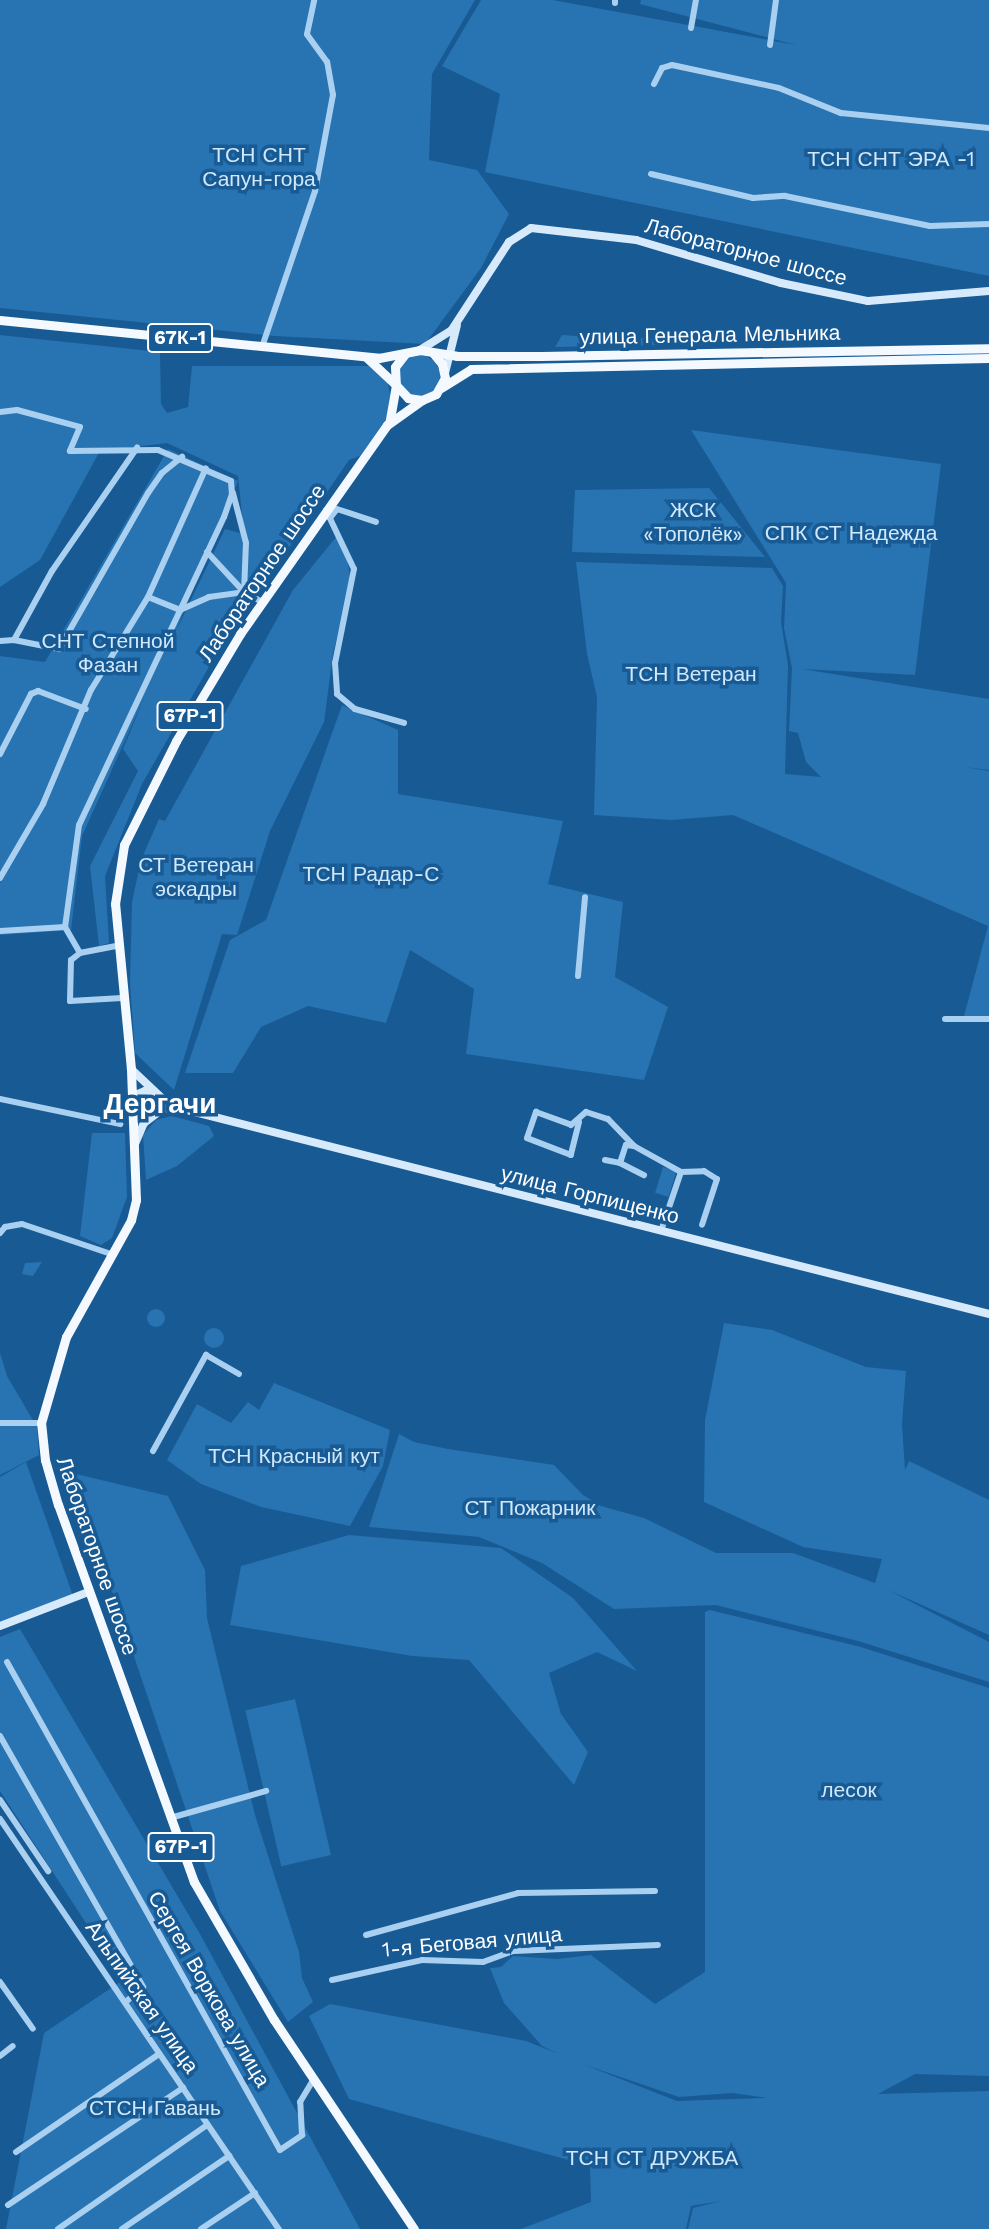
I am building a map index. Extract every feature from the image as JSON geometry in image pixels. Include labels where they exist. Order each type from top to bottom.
[{"type":"main road","name":"Лабораторное шоссе","points":[[420,350],[440,341],[458,321],[500,256],[524,229],[560,228],[636,240],[781,283],[868,301],[989,291]]},
{"type":"main road","name":"67К-1","points":[[0,320],[366,357],[406,354],[420,350],[431,352]]},
{"type":"main road","name":"Лабораторное шоссе","points":[[444,373],[458,321]]},
{"type":"main road","points":[[456,332],[458,349],[467,356]]},
{"type":"main road","name":"улица Генерала Мельника","points":[[431,352],[467,356],[989,348]]},
{"type":"main road","points":[[431,352],[444,373]]},
{"type":"main road","points":[[396,385],[395,367],[406,354]]},
{"type":"main road","points":[[366,357],[408,398],[422,400],[442,388]]},
{"type":"main road","name":"улица Генерала Мельника","points":[[442,388],[467,370],[481,369],[989,358]]},
{"type":"main road","name":"67К-1","points":[[442,388],[444,373]]},
{"type":"main road","name":"Лабораторное шоссе","points":[[396,385],[387,425],[328,514],[262,602],[206,687],[132,826],[118,866],[116,946],[133,1096],[139,1109],[135,1144],[136,1200],[111,1254],[66,1337],[41,1423],[45,1460],[88,1592],[170,1818],[218,1930],[414,2229]]},
{"type":"main road","name":"Лабораторное шоссе","points":[[387,425],[422,400]]},
{"type":"main road","name":"улица Горпищенко","points":[[131,1069],[163,1099],[183,1109],[989,1314]]},
{"type":"main road","points":[[139,1109],[153,1104],[150,1093]]},
{"type":"main road","points":[[133,1096],[150,1093],[163,1099]]},
{"type":"main road","name":"улица Горпищенко","points":[[139,1109],[183,1109]]},
{"type":"main road","points":[[135,1144],[144,1123],[162,1110]]},
{"type":"main road","points":[[0,1626],[88,1592]]},
{"type":"street","points":[[262,346],[315,191],[333,95],[327,62],[307,34],[314,0]]},
{"type":"street","points":[[691,28],[696,0]]},
{"type":"street","points":[[770,45],[776,0]]},
{"type":"street","points":[[654,84],[662,68],[672,65],[779,88],[841,113],[989,128]]},
{"type":"street","points":[[651,174],[753,198],[785,196],[930,226],[989,224]]},
{"type":"street","points":[[0,412],[17,410],[80,428],[70,451],[137,448],[158,450],[182,457],[231,481],[246,543],[244,592]]},
{"type":"street","points":[[14,640],[52,571],[137,448]]},
{"type":"street","points":[[0,641],[14,640],[59,649],[162,473],[182,457]]},
{"type":"street","points":[[0,878],[43,804],[97,680],[148,597],[206,468]]},
{"type":"street","points":[[80,953],[65,927],[79,825],[207,552],[231,488]]},
{"type":"street","points":[[376,522],[337,509],[328,514],[350,556],[354,583],[333,683],[348,706],[404,723]]},
{"type":"street","points":[[207,552],[244,592],[262,602]]},
{"type":"street","points":[[148,597],[180,610],[209,597],[244,592]]},
{"type":"street","points":[[0,754],[31,694],[38,691],[86,709]]},
{"type":"street","points":[[578,976],[585,897]]},
{"type":"street","points":[[0,931],[65,927]]},
{"type":"street","points":[[116,946],[80,953],[69,964],[70,1001],[122,998]]},
{"type":"street","points":[[945,1019],[989,1019]]},
{"type":"street","points":[[0,1099],[120,1124]]},
{"type":"street","points":[[579,1122],[571,1125],[536,1112],[527,1139],[570,1156],[579,1122],[586,1112],[608,1119],[634,1146],[681,1172],[704,1171],[717,1179],[702,1225]]},
{"type":"street","points":[[620,1163],[626,1145],[634,1146]]},
{"type":"street","points":[[605,1160],[620,1163],[644,1175]]},
{"type":"street","points":[[661,1231],[681,1172]]},
{"type":"street","points":[[0,1233],[5,1227],[22,1224],[111,1254]]},
{"type":"street","points":[[153,1451],[206,1355],[239,1374]]},
{"type":"street","points":[[0,1423],[41,1423]]},
{"type":"street","name":"Сергея Воркова улица","points":[[7,1662],[280,2150],[302,2135],[300,2102],[314,2079]]},
{"type":"street","points":[[0,1736],[143,1986],[126,2002]]},
{"type":"street","points":[[170,1818],[266,1791]]},
{"type":"street","points":[[0,1800],[48,1871]]},
{"type":"street","name":"Альпийская улица","points":[[0,1819],[255,2193],[276,2228]]},
{"type":"street","points":[[366,1935],[518,1893],[655,1891]]},
{"type":"street","name":"1-я Беговая улица","points":[[331,1980],[422,1960],[483,1962],[514,1951],[658,1945]]},
{"type":"street","points":[[0,1982],[33,2029]]},
{"type":"street","points":[[0,2056],[13,2046]]},
{"type":"street","points":[[16,2152],[159,2054]]},
{"type":"street","points":[[8,2206],[183,2088]]},
{"type":"street","points":[[58,2229],[207,2125]]},
{"type":"street","points":[[122,2229],[229,2156]]},
{"type":"street","points":[[201,2229],[255,2193]]},
{"type":"green space","name":"ТСН СНТ Сапун-гора","points":[[0,0],[475,0],[432,74],[429,160],[477,170],[509,214],[481,268],[425,344],[275,336],[0,308]]},
{"type":"green space","name":"ТСН СНТ ЭРА -1","points":[[481,0],[553,0],[796,45],[640,4],[641,0],[989,0],[989,276],[485,172],[500,94],[442,66]]},
{"type":"green space","name":"СНТ Степной Фазан","points":[[0,335],[160,352],[161,404],[167,413],[188,407],[192,366],[369,366],[388,383],[390,395],[386,421],[360,456],[349,460],[214,658],[142,784],[105,876],[109,943],[99,946],[90,866],[138,771],[123,749],[145,696],[82,836],[71,930],[0,935],[0,883],[20,850],[0,880],[0,656],[45,662],[168,449],[238,481],[175,633],[225,529],[244,534],[238,476],[167,443],[100,451],[40,560],[0,587]]},
{"type":"green space","points":[[562,335],[668,338],[663,345],[555,347]]},
{"type":"green space","points":[[679,337],[732,337],[723,344],[685,346]]},
{"type":"green space","points":[[989,351],[989,354],[467,361],[468,359]]},
{"type":"green space","points":[[419,355],[434,361],[440,376],[434,391],[419,397],[404,391],[398,376],[404,361]]},
{"type":"green space","points":[[691,430],[941,464],[915,675],[802,669],[989,699],[989,770],[964,767],[989,771],[989,1018],[964,1016],[988,926],[733,815],[671,820],[594,815],[597,697],[587,654],[576,562],[772,568],[783,586],[781,622],[788,665],[785,774],[821,777],[806,762],[798,733],[789,731],[792,668],[784,628],[786,583]]},
{"type":"green space","name":"ЖСК «Тополёк»","points":[[709,488],[765,557],[572,552],[575,490]]},
{"type":"green space","name":"СТ Ветеран эскадры","points":[[336,537],[347,558],[351,582],[333,653],[324,722],[270,831],[237,935],[222,934],[174,1090],[135,1053],[130,983],[132,902],[141,860],[159,819],[165,821],[293,590]]},
{"type":"green space","name":"ТСН Радар-С","points":[[342,705],[398,730],[398,794],[563,821],[548,884],[623,902],[615,977],[668,1007],[644,1080],[466,1054],[474,989],[410,950],[386,1023],[308,1006],[261,1027],[233,1073],[185,1073],[230,940],[266,920]]},
{"type":"green space","points":[[172,1116],[209,1126],[214,1136],[177,1166],[146,1180],[143,1135],[156,1120]]},
{"type":"green space","points":[[92,1133],[125,1133],[127,1197],[112,1238],[101,1245],[80,1236]]},
{"type":"green space","points":[[663,1167],[676,1171],[668,1197],[655,1193]]},
{"type":"green space","points":[[42,1262],[33,1276],[22,1274],[25,1263]]},
{"type":"green space","points":[[156,1309],[162,1312],[165,1318],[162,1324],[156,1327],[150,1324],[147,1318],[150,1312]]},
{"type":"green space","name":"СТ Пожарник","points":[[724,1323],[772,1330],[866,1367],[906,1371],[902,1424],[905,1470],[909,1461],[989,1500],[989,1635],[888,1590],[989,1642],[989,1682],[858,1641],[716,1605],[614,1609],[542,1563],[479,1537],[369,1527],[399,1434],[414,1442],[448,1449],[554,1465],[583,1495],[601,1506],[644,1518],[716,1553],[793,1553],[875,1583],[882,1559],[803,1547],[704,1502],[705,1420]]},
{"type":"green space","points":[[210,1328],[218,1328],[224,1338],[218,1348],[210,1348],[204,1342],[204,1334]]},
{"type":"green space","points":[[0,1353],[7,1376],[37,1427],[39,1455],[0,1475]]},
{"type":"green space","name":"ТСН Красный кут","points":[[274,1383],[390,1430],[383,1466],[350,1526],[261,1507],[201,1484],[167,1460],[197,1404],[231,1423],[248,1402],[259,1410]]},
{"type":"green space","points":[[26,1462],[73,1596],[0,1624],[0,1477]]},
{"type":"green space","points":[[72,1473],[168,1496],[205,1570],[207,1618],[255,1815],[299,1952],[302,1978],[313,2002],[288,2022],[220,1911]]},
{"type":"green space","points":[[349,1535],[501,1548],[573,1598],[637,1671],[597,1652],[549,1673],[561,1714],[588,1752],[574,1785],[469,1660],[412,1656],[230,1625],[241,1566]]},
{"type":"green space","name":"лесок","points":[[710,1610],[861,1647],[989,1688],[989,2076],[915,2074],[878,2094],[989,2091],[989,2229],[688,2229],[693,2208],[721,2201],[691,2206],[686,2229],[521,2229],[591,2202],[590,2166],[349,2099],[309,2016],[330,2004],[526,2041],[559,2054],[542,2046],[504,2003],[490,1968],[501,1967],[513,1956],[557,1959],[591,1955],[655,2004],[705,1972],[705,1612]],"holes":[[[585,2065],[679,2097],[732,2093],[767,2098],[677,2101]]]},
{"type":"green space","name":"СТСН Гавань","points":[[20,1629],[200,1934],[360,2229],[6,2229],[44,2033],[123,1980],[0,1791],[0,1637]]},
{"type":"green space","points":[[295,1699],[331,1855],[281,1866],[245,1710]]},
{"type":"district","name":"Дергачи","points":[[160,1104]]},
{"type":"park label","name":"СПК СТ Надежда","points":[[851,533]]},
{"type":"park label","name":"ТСН Ветеран","points":[[691,674]]},
{"type":"park label","name":"ТСН СТ ДРУЖБА","points":[[652,2158]]}]
